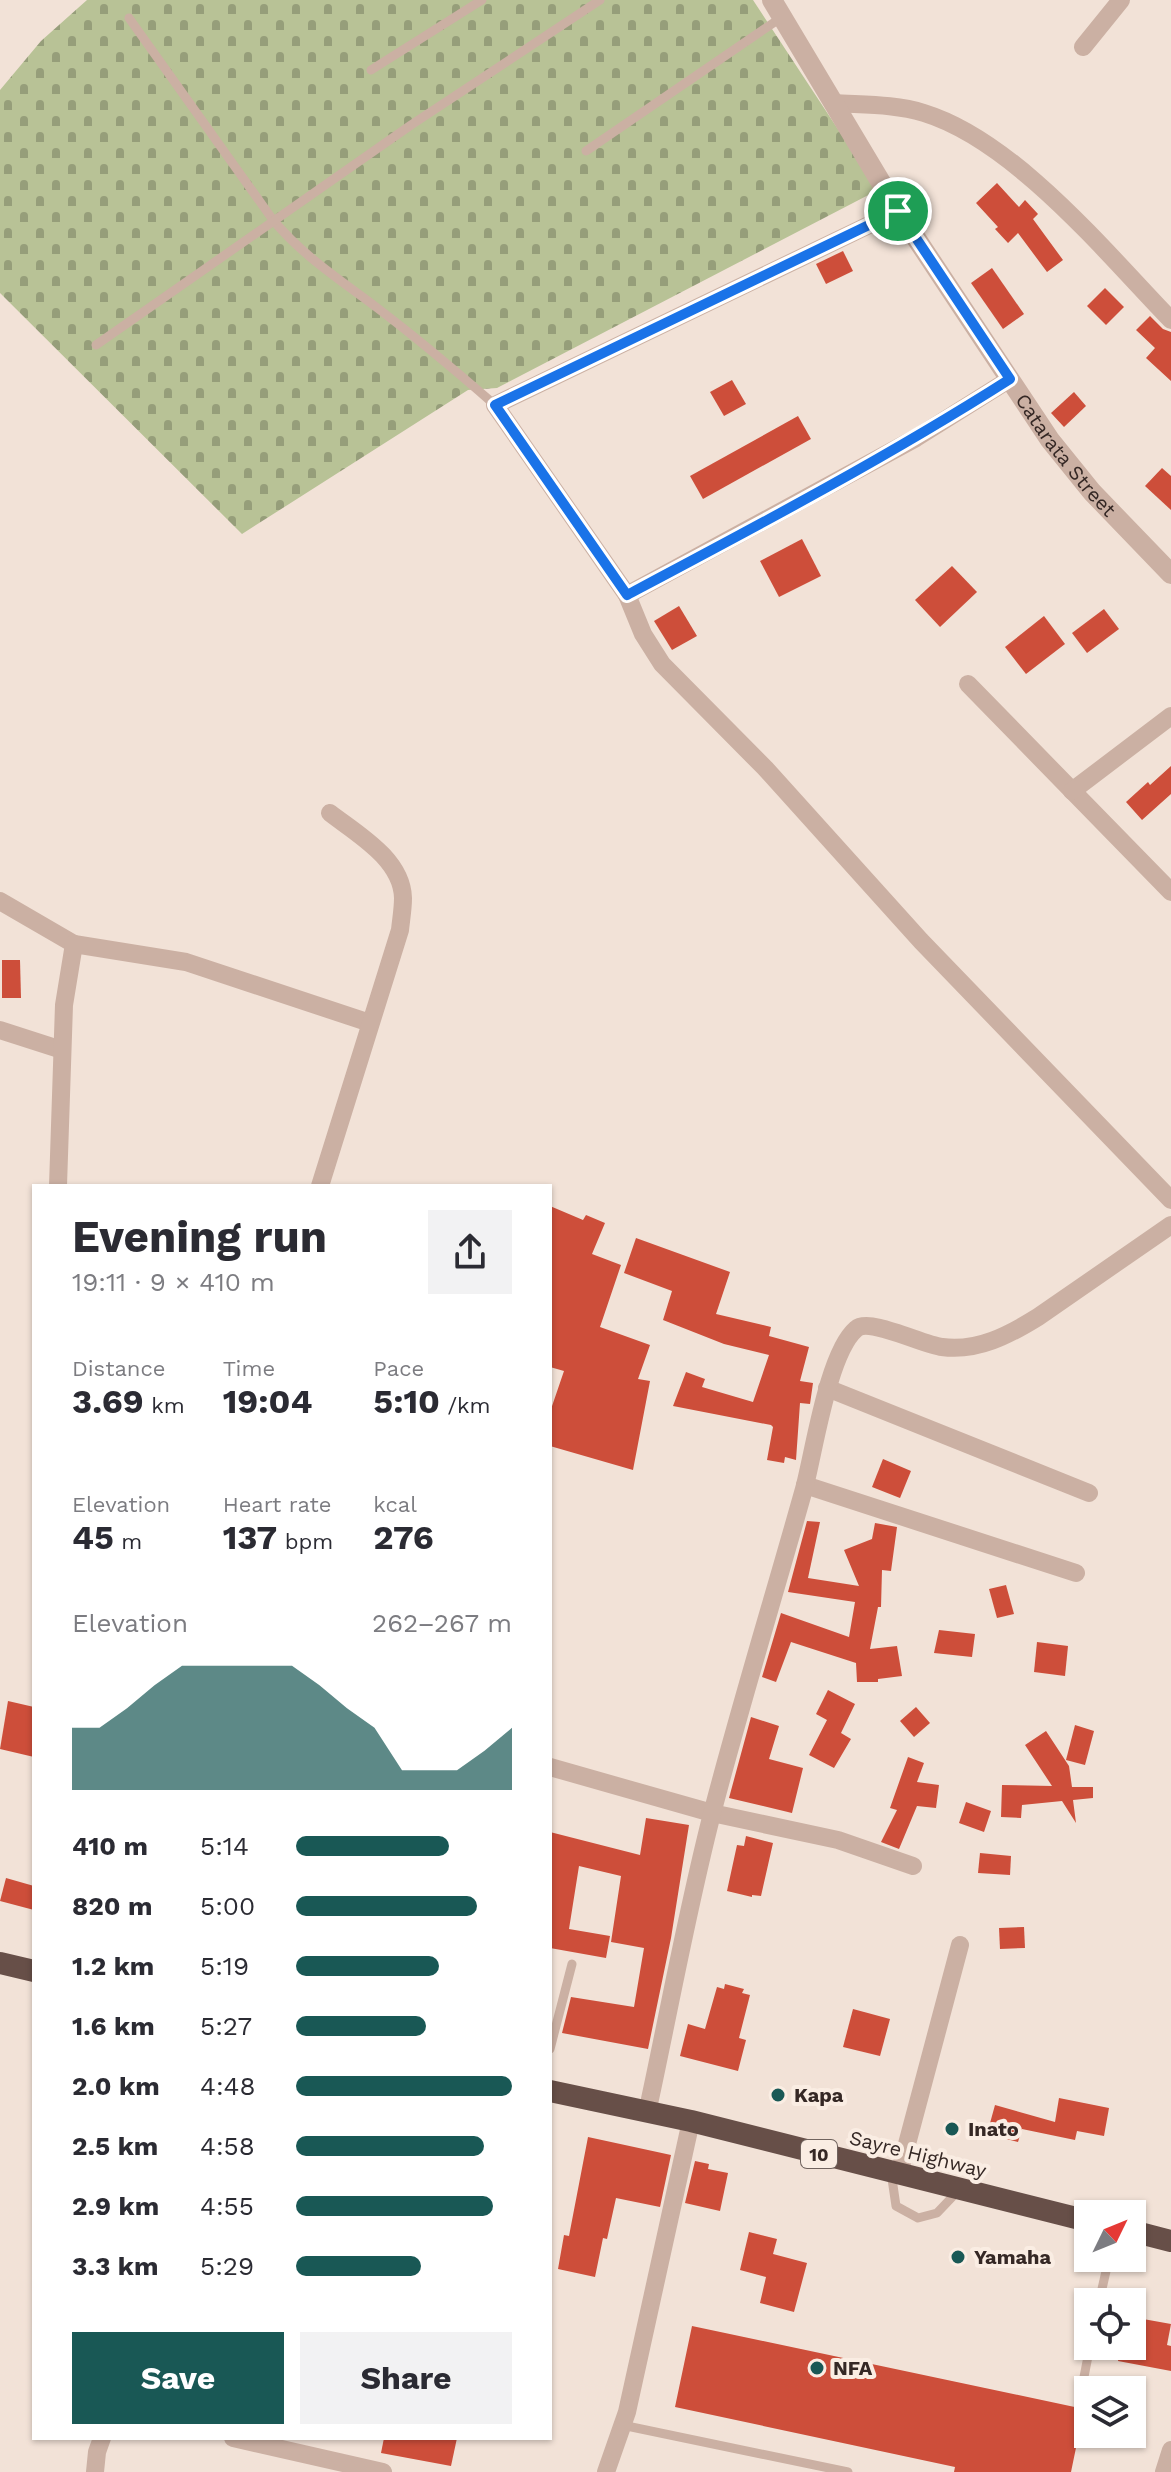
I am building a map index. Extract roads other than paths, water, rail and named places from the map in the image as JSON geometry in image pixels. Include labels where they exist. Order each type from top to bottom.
[{"type":"highway","points":[[0,1963],[32,1971]]},
{"type":"highway","name":"Sayre Highway","points":[[552,2091],[691,2121],[1074,2218]]},
{"type":"highway","points":[[1146,2235],[1171,2241]]},
{"type":"street","points":[[1083,47],[1121,0]]},
{"type":"street","name":"Catarata Street","points":[[777,9],[898,211],[1050,440],[1092,492],[1171,574]]},
{"type":"street","points":[[833,103],[891,106],[926,114],[1006,156],[1055,201],[1171,320]]},
{"type":"street","points":[[898,211],[495,405],[627,595],[643,634],[662,664],[765,768],[921,941],[1171,1200]]},
{"type":"street","points":[[627,595],[891,453],[1010,379]]},
{"type":"street","points":[[968,684],[1171,892]]},
{"type":"street","points":[[1072,791],[1171,716]]},
{"type":"street","points":[[321,1184],[400,930],[403,895],[392,865],[368,841],[330,813]]},
{"type":"street","points":[[0,901],[74,944],[186,962],[370,1023]]},
{"type":"street","points":[[58,1184],[64,1005],[74,944]]},
{"type":"street","points":[[0,1030],[62,1050]]},
{"type":"street","points":[[647,2113],[712,1813],[805,1485],[827,1388],[848,1340],[857,1328],[870,1325],[942,1348],[979,1346],[1038,1317],[1171,1225]]},
{"type":"street","points":[[827,1388],[1089,1493]]},
{"type":"street","points":[[805,1485],[1076,1573]]},
{"type":"street","points":[[552,1768],[712,1813],[838,1840],[913,1866]]},
{"type":"street","points":[[895,2173],[960,1945]]},
{"type":"street","points":[[606,2472],[622,2425],[691,2121]]},
{"type":"street","points":[[95,2472],[101,2440]]},
{"type":"street","points":[[242,2440],[383,2472]]},
{"type":"street","points":[[1164,2472],[1171,2450]]},
{"type":"lane","points":[[371,70],[482,0]]},
{"type":"lane","points":[[96,345],[273,220],[600,0]]},
{"type":"lane","points":[[586,151],[777,9]]},
{"type":"lane","points":[[129,18],[293,244],[408,332],[495,405]]},
{"type":"lane","points":[[552,2041],[572,1964]]},
{"type":"lane","points":[[895,2173],[896,2206],[918,2218],[937,2213],[959,2189]]},
{"type":"lane","points":[[622,2425],[848,2472]]},
{"type":"place","name":"Kapa","points":[[778,2095]]},
{"type":"place","name":"Inato","points":[[952,2129]]},
{"type":"place","name":"Yamaha","points":[[958,2257]]},
{"type":"place","name":"NFA","points":[[817,2368]]}]
